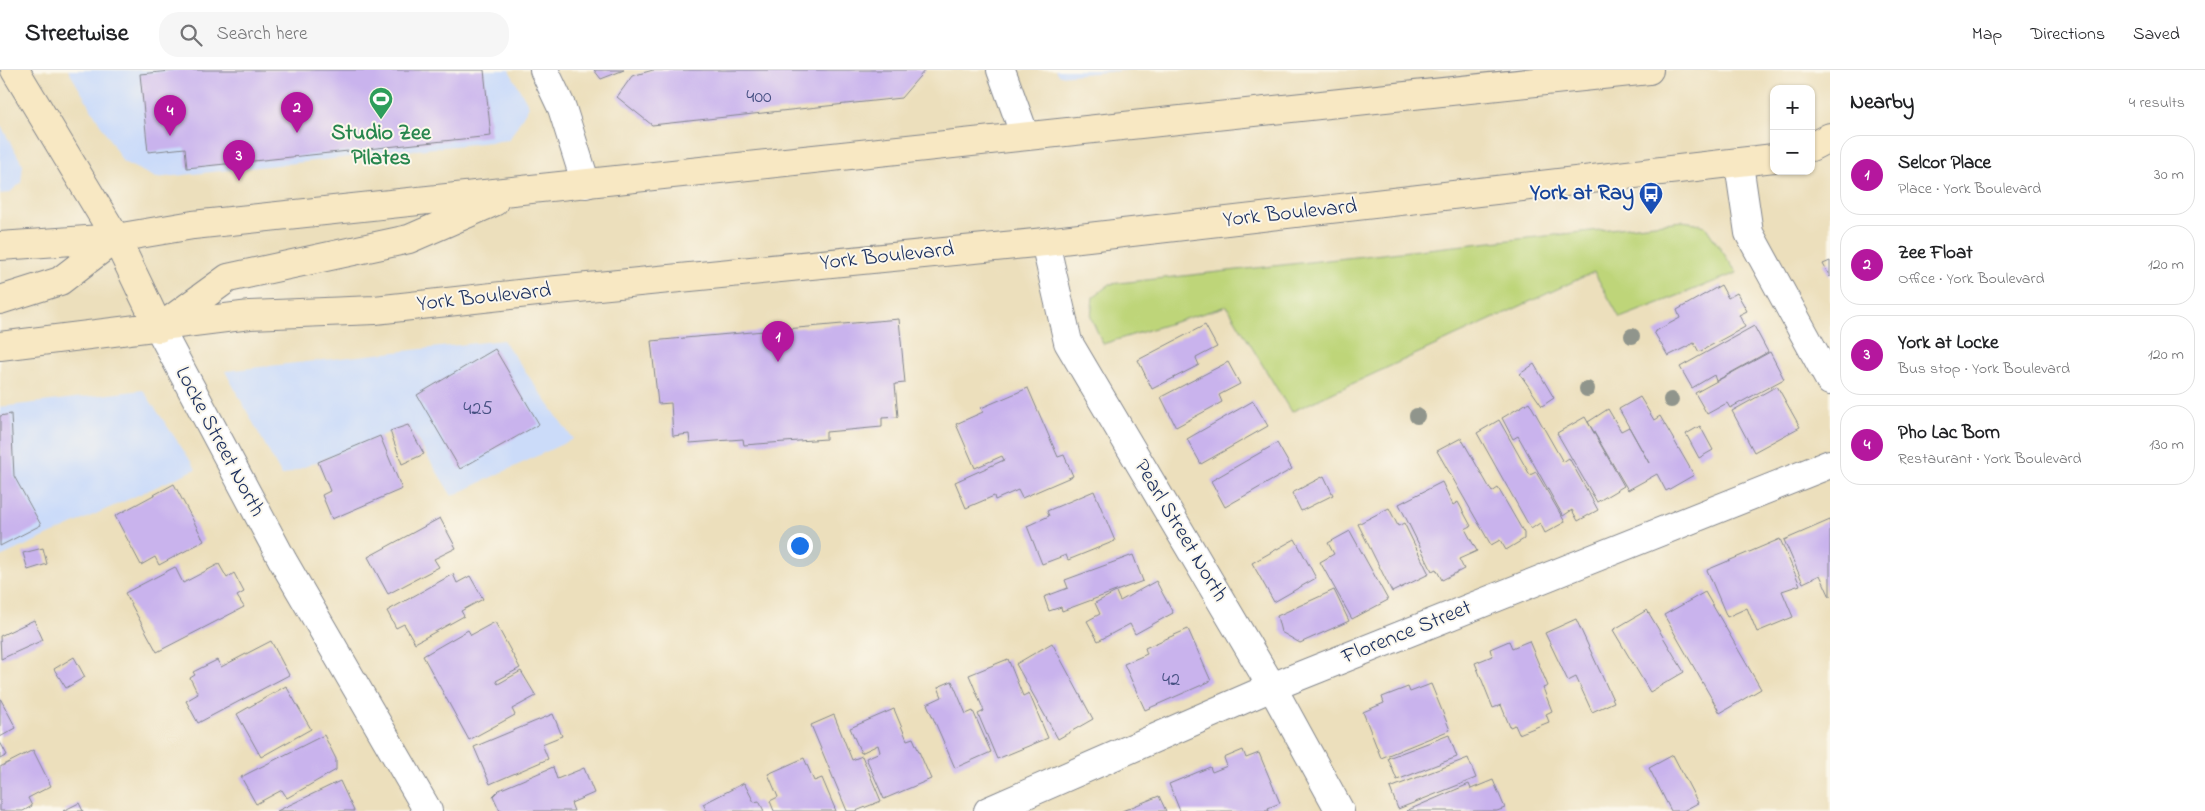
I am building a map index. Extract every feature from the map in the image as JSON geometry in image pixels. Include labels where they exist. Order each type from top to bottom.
[{"type":"main road","name":"Locke Street North","points":[[16,70],[116,238],[159,328]]},
{"type":"main road","points":[[0,246],[116,238],[193,225],[520,192],[1025,136],[1497,78],[1649,70]]},
{"type":"main road","points":[[1815,145],[1830,138]]},
{"type":"main road","points":[[1815,153],[1830,151]]},
{"type":"main road","name":"York Boulevard","points":[[0,346],[159,328],[250,315],[375,310],[1045,242],[1739,164],[1770,159]]},
{"type":"main road","points":[[159,328],[228,278],[409,239],[520,192]]},
{"type":"main road","points":[[0,300],[60,281],[116,238]]},
{"type":"street","points":[[544,70],[562,108],[586,184]]},
{"type":"street","points":[[1002,70],[1025,136]]},
{"type":"street","points":[[1739,164],[1749,233],[1830,381]]},
{"type":"street","name":"Pearl Street North","points":[[1045,242],[1068,342],[1272,687],[1340,811]]},
{"type":"street","name":"Locke Street North","points":[[159,328],[283,561],[428,811]]},
{"type":"street","name":"Florence Street","points":[[988,811],[1272,687],[1830,464]]},
{"type":"shaded area","points":[[68,70],[509,70],[529,106],[509,140],[156,178],[123,162]]},
{"type":"shaded area","points":[[1055,70],[1131,70],[1059,76]]},
{"type":"shaded area","points":[[0,124],[23,165],[21,183],[9,193],[0,194]]},
{"type":"shaded area","points":[[503,340],[573,439],[452,496],[408,425],[282,476],[225,371]]},
{"type":"shaded area","points":[[143,390],[196,469],[0,557],[0,407]]},
{"type":"green space","points":[[1682,221],[1705,226],[1737,273],[1620,318],[1594,272],[1291,412],[1227,306],[1103,344],[1091,318],[1093,297],[1110,284]]},
{"type":"building","points":[[181,70],[484,70],[491,136],[187,168],[185,148],[148,152],[140,74]]},
{"type":"building","points":[[594,70],[624,70],[601,79]]},
{"type":"building","points":[[653,70],[925,70],[901,98],[652,125],[617,97],[632,76]]},
{"type":"building","points":[[1830,261],[1830,277],[1823,264]]},
{"type":"building","points":[[1721,285],[1728,298],[1737,293],[1747,311],[1739,315],[1745,327],[1699,352],[1694,343],[1668,356],[1654,332],[1680,318],[1677,310]]},
{"type":"building","points":[[899,319],[905,383],[895,384],[898,417],[882,418],[882,427],[826,432],[826,439],[744,445],[743,439],[690,443],[689,434],[673,436],[671,403],[658,404],[651,341]]},
{"type":"building","points":[[1205,325],[1217,347],[1196,358],[1199,365],[1152,389],[1138,360]]},
{"type":"building","points":[[1754,326],[1768,352],[1716,381],[1714,375],[1692,388],[1680,367]]},
{"type":"building","points":[[495,349],[539,424],[460,469],[417,395]]},
{"type":"building","points":[[1770,352],[1784,379],[1730,408],[1727,403],[1707,414],[1695,393]]},
{"type":"building","points":[[1228,362],[1240,384],[1219,395],[1222,402],[1176,427],[1161,397]]},
{"type":"building","points":[[1534,364],[1554,398],[1542,406],[1520,374]]},
{"type":"building","points":[[1777,386],[1800,427],[1754,452],[1732,411]]},
{"type":"building","points":[[1028,388],[1058,457],[1064,455],[1073,476],[1022,498],[1018,490],[995,500],[994,496],[966,508],[955,482],[1004,460],[1002,456],[975,468],[956,424],[983,412],[981,408]]},
{"type":"building","points":[[1640,397],[1654,420],[1660,416],[1694,475],[1666,491],[1657,474],[1628,490],[1588,422],[1608,409],[1621,431],[1629,427],[1619,409]]},
{"type":"building","points":[[1253,401],[1268,426],[1201,464],[1187,439]]},
{"type":"building","points":[[1529,402],[1563,462],[1569,458],[1598,510],[1578,521],[1572,510],[1563,516],[1518,436],[1513,439],[1502,418]]},
{"type":"building","points":[[11,414],[14,476],[41,525],[0,546],[0,416]]},
{"type":"building","points":[[1585,417],[1624,486],[1597,502],[1557,433]]},
{"type":"building","points":[[1499,420],[1530,475],[1536,472],[1565,522],[1545,533],[1540,523],[1531,529],[1477,433]]},
{"type":"building","points":[[408,425],[424,454],[402,464],[390,431]]},
{"type":"building","points":[[1700,426],[1713,450],[1699,458],[1686,434]]},
{"type":"building","points":[[380,436],[402,489],[332,519],[322,495],[330,491],[318,462]]},
{"type":"building","points":[[1461,438],[1492,492],[1498,488],[1524,533],[1524,539],[1506,550],[1500,540],[1491,545],[1437,451]]},
{"type":"building","points":[[1277,443],[1292,469],[1225,507],[1211,481]]},
{"type":"building","points":[[1324,476],[1333,495],[1301,511],[1292,493]]},
{"type":"building","points":[[1442,482],[1453,505],[1458,502],[1471,526],[1465,529],[1477,551],[1459,559],[1464,569],[1442,580],[1436,569],[1432,571],[1399,504]]},
{"type":"building","points":[[174,484],[204,541],[159,565],[155,557],[141,565],[115,516]]},
{"type":"building","points":[[1094,491],[1115,541],[1068,560],[1066,555],[1042,564],[1027,526],[1049,516],[1047,511]]},
{"type":"building","points":[[1389,508],[1398,526],[1404,523],[1429,574],[1392,592],[1358,524]]},
{"type":"building","points":[[440,518],[456,548],[434,559],[439,567],[388,594],[368,557]]},
{"type":"building","points":[[1830,520],[1830,597],[1820,575],[1803,583],[1784,540]]},
{"type":"building","points":[[1350,531],[1388,600],[1352,619],[1320,562],[1334,554],[1328,543]]},
{"type":"building","points":[[1295,539],[1316,578],[1274,602],[1252,563]]},
{"type":"building","points":[[1780,539],[1800,585],[1782,591],[1793,617],[1757,632],[1747,608],[1727,617],[1707,570]]},
{"type":"building","points":[[43,548],[47,564],[28,570],[23,553]]},
{"type":"building","points":[[1133,555],[1143,581],[1062,611],[1061,607],[1049,611],[1044,597],[1068,588],[1065,580]]},
{"type":"building","points":[[219,564],[227,578],[234,573],[244,592],[237,596],[244,607],[157,652],[125,593],[175,567],[183,583]]},
{"type":"building","points":[[453,574],[457,583],[470,576],[483,599],[461,611],[464,616],[415,643],[404,624],[396,628],[387,611]]},
{"type":"building","points":[[1156,581],[1173,613],[1135,634],[1130,624],[1098,641],[1087,621],[1100,614],[1095,603],[1116,592],[1120,601]]},
{"type":"building","points":[[1334,590],[1349,621],[1300,643],[1281,632],[1277,616]]},
{"type":"building","points":[[1705,592],[1761,689],[1720,713],[1664,615]]},
{"type":"building","points":[[1647,610],[1684,672],[1650,692],[1613,630]]},
{"type":"building","points":[[1576,619],[1614,702],[1592,712],[1576,677],[1568,681],[1545,633]]},
{"type":"building","points":[[34,620],[43,640],[1,659],[0,636]]},
{"type":"building","points":[[495,622],[520,668],[496,681],[498,684],[521,671],[536,696],[512,709],[515,715],[469,740],[423,656],[468,630],[471,635]]},
{"type":"building","points":[[1188,629],[1211,681],[1145,710],[1124,664],[1147,654],[1145,648]]},
{"type":"building","points":[[271,641],[289,675],[198,723],[186,701],[198,694],[190,678],[195,675],[193,672],[217,660],[221,667]]},
{"type":"building","points":[[1509,641],[1512,648],[1529,641],[1548,686],[1543,688],[1552,711],[1546,714],[1549,722],[1519,734],[1515,725],[1510,727],[1501,705],[1493,708],[1475,663],[1492,656],[1490,649]]},
{"type":"building","points":[[1052,643],[1093,719],[1058,739],[1016,664]]},
{"type":"building","points":[[74,657],[85,677],[66,688],[54,669]]},
{"type":"building","points":[[1008,659],[1023,696],[1029,693],[1048,738],[997,759],[978,714],[984,711],[969,675]]},
{"type":"building","points":[[952,681],[966,714],[973,711],[991,752],[955,768],[927,704],[942,697],[938,687]]},
{"type":"building","points":[[1431,684],[1450,730],[1381,758],[1363,712],[1384,703],[1382,697],[1408,687],[1410,692]]},
{"type":"building","points":[[286,686],[311,729],[261,757],[237,714]]},
{"type":"building","points":[[0,698],[16,728],[0,737]]},
{"type":"building","points":[[894,709],[907,740],[913,738],[931,779],[884,799],[866,758],[880,752],[878,745],[861,753],[850,728]]},
{"type":"building","points":[[553,714],[562,736],[542,744],[548,759],[490,784],[474,747]]},
{"type":"building","points":[[834,715],[852,760],[862,756],[881,801],[856,811],[847,811],[811,725]]},
{"type":"building","points":[[324,735],[336,759],[336,770],[287,798],[282,790],[256,804],[241,777]]},
{"type":"building","points":[[1449,735],[1457,757],[1397,780],[1388,758]]},
{"type":"building","points":[[0,742],[7,755],[0,759]]},
{"type":"building","points":[[33,750],[51,786],[28,798],[32,806],[23,811],[0,811],[0,767]]},
{"type":"building","points":[[1243,750],[1246,758],[1259,753],[1280,803],[1268,808],[1269,811],[1180,811],[1169,784],[1210,767],[1212,772],[1227,766],[1224,758]]},
{"type":"building","points":[[1673,755],[1698,803],[1683,811],[1671,811],[1649,768]]},
{"type":"building","points":[[804,758],[814,781],[822,778],[836,811],[774,811],[770,801],[778,797],[768,774]]},
{"type":"building","points":[[1468,758],[1476,778],[1398,809],[1390,788]]},
{"type":"building","points":[[553,767],[557,779],[584,768],[594,793],[571,803],[574,811],[500,811],[493,796],[499,790]]},
{"type":"building","points":[[1493,780],[1505,808],[1497,811],[1406,811],[1469,784],[1471,789]]},
{"type":"building","points":[[340,781],[354,811],[277,811]]},
{"type":"building","points":[[744,783],[754,802],[759,801],[764,811],[707,811],[703,804]]},
{"type":"building","points":[[1159,796],[1166,811],[1122,811]]},
{"type":"building","points":[[79,803],[83,811],[63,811]]},
{"type":"place","name":"Studio Zee Pilates","points":[[381,120]]},
{"type":"place","name":"Zee Float","points":[[297,133]]},
{"type":"place","name":"Pho Lac Born","points":[[170,136]]},
{"type":"place","name":"York at Locke","points":[[239,181]]},
{"type":"place","name":"York at Ray","points":[[1651,215]]},
{"type":"place","name":"Selcor Place","points":[[778,362]]}]
